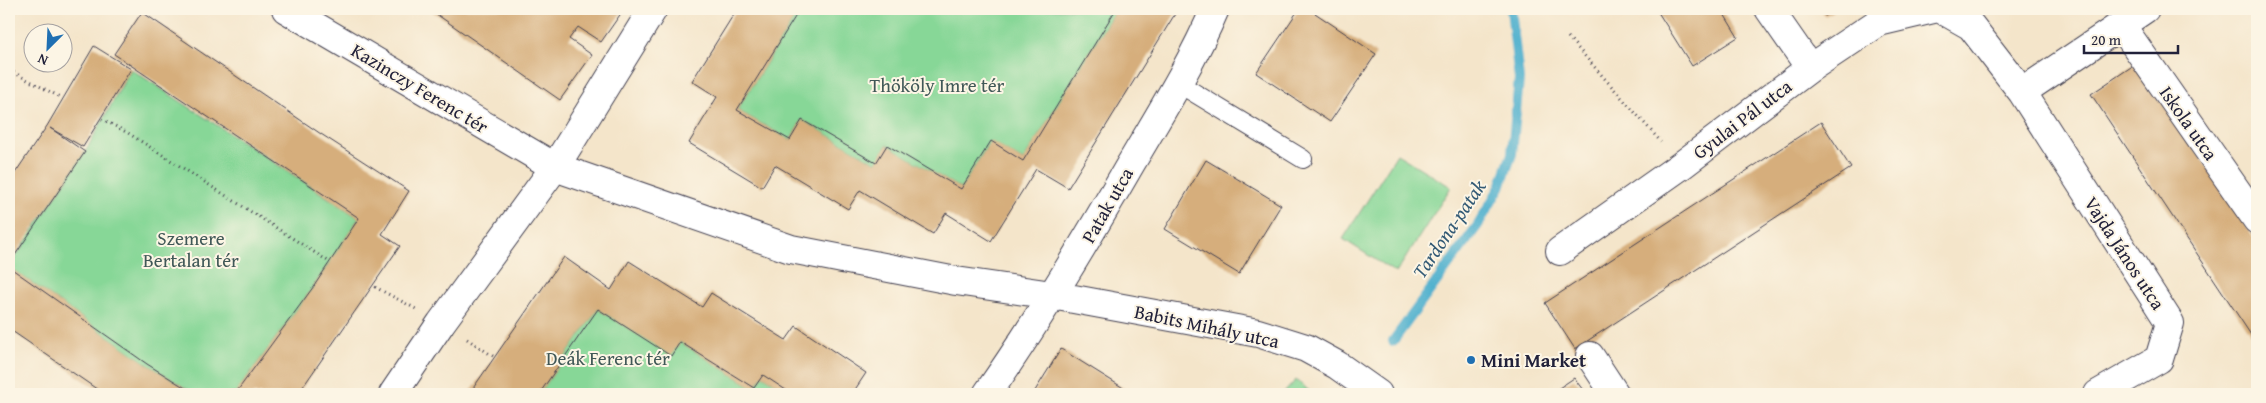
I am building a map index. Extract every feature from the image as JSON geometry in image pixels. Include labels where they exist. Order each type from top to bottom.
[{"type":"street","name":"Kazinczy Ferenc tér","points":[[286,9],[554,167]]},
{"type":"street","points":[[393,394],[441,323],[554,167],[653,9]]},
{"type":"street","name":"Patak utca","points":[[987,394],[1052,295],[1178,83],[1215,9]]},
{"type":"street","points":[[1769,9],[1810,68]]},
{"type":"street","name":"Gyulai Pál utca","points":[[1560,251],[1682,165],[1810,68],[1879,22],[1934,9]]},
{"type":"street","points":[[1941,9],[1971,26],[2022,92],[2145,9]]},
{"type":"street","name":"Iskola utca","points":[[2121,25],[2257,220]]},
{"type":"street","name":"Vajda János utca","points":[[2022,92],[2170,323],[2159,359],[2098,394]]},
{"type":"street","points":[[554,167],[791,249],[956,281],[1052,295]]},
{"type":"street","name":"Babits Mihály utca","points":[[1052,295],[1258,333],[1306,348],[1336,365],[1378,394]]},
{"type":"street","points":[[1590,356],[1616,394]]},
{"type":"lane","points":[[1178,83],[1303,159]]},
{"type":"path","points":[[1568,37],[1682,165]]},
{"type":"path","points":[[9,70],[60,97]]},
{"type":"path","points":[[102,120],[128,133],[328,261]]},
{"type":"green space","name":"Thököly Imre tér","points":[[800,9],[1116,9],[1023,161],[990,141],[961,189],[887,145],[876,163],[802,120],[790,140],[737,110]]},
{"type":"green space","name":"Szemere Bertalan tér","points":[[131,69],[359,218],[314,286],[235,394],[195,394],[147,364],[9,267],[85,152]]},
{"type":"green space","points":[[1397,154],[1451,187],[1396,273],[1343,239]]},
{"type":"green space","name":"Deák Ferenc tér","points":[[598,309],[671,355],[680,342],[754,388],[763,375],[792,394],[539,394]]},
{"type":"green space","points":[[1296,380],[1313,394],[1283,394]]},
{"type":"building","points":[[429,9],[624,9],[601,42],[578,27],[569,39],[592,55],[560,100]]},
{"type":"building","points":[[737,9],[800,9],[737,110],[790,140],[802,120],[876,163],[887,145],[961,189],[991,141],[1023,161],[1116,9],[1178,9],[1068,188],[1036,169],[991,241],[946,213],[933,234],[860,190],[848,209],[775,165],[762,187],[689,143],[717,97],[692,81]]},
{"type":"building","points":[[1299,9],[1309,9],[1376,54],[1330,122],[1256,73]]},
{"type":"building","points":[[1656,9],[1721,9],[1738,37],[1692,66]]},
{"type":"building","points":[[1819,9],[1836,9],[1825,16]]},
{"type":"building","points":[[142,12],[321,134],[409,191],[382,234],[400,246],[298,394],[235,394],[314,286],[359,218],[114,54]]},
{"type":"building","points":[[94,46],[131,69],[83,147],[50,128],[85,152],[9,264],[9,182],[47,126]]},
{"type":"building","points":[[2137,63],[2257,242],[2257,344],[2091,94]]},
{"type":"building","points":[[1821,122],[1851,168],[1575,349],[1545,303]]},
{"type":"building","points":[[1206,160],[1281,205],[1239,274],[1165,229]]},
{"type":"building","points":[[564,257],[611,290],[629,261],[702,307],[711,293],[786,340],[796,326],[866,373],[852,394],[792,394],[763,375],[754,388],[680,342],[671,356],[598,309],[539,394],[469,394]]},
{"type":"building","points":[[9,267],[147,364],[195,394],[104,394],[9,329]]},
{"type":"building","points":[[1061,349],[1133,394],[1033,394]]},
{"type":"building","points":[[1574,378],[1586,394],[1550,394]]},
{"type":"waterway","name":"Tardona-patak","points":[[1393,341],[1478,225],[1500,187],[1512,154],[1519,79],[1511,9]]},
{"type":"place","name":"Mini Market","points":[[1471,360]]}]
